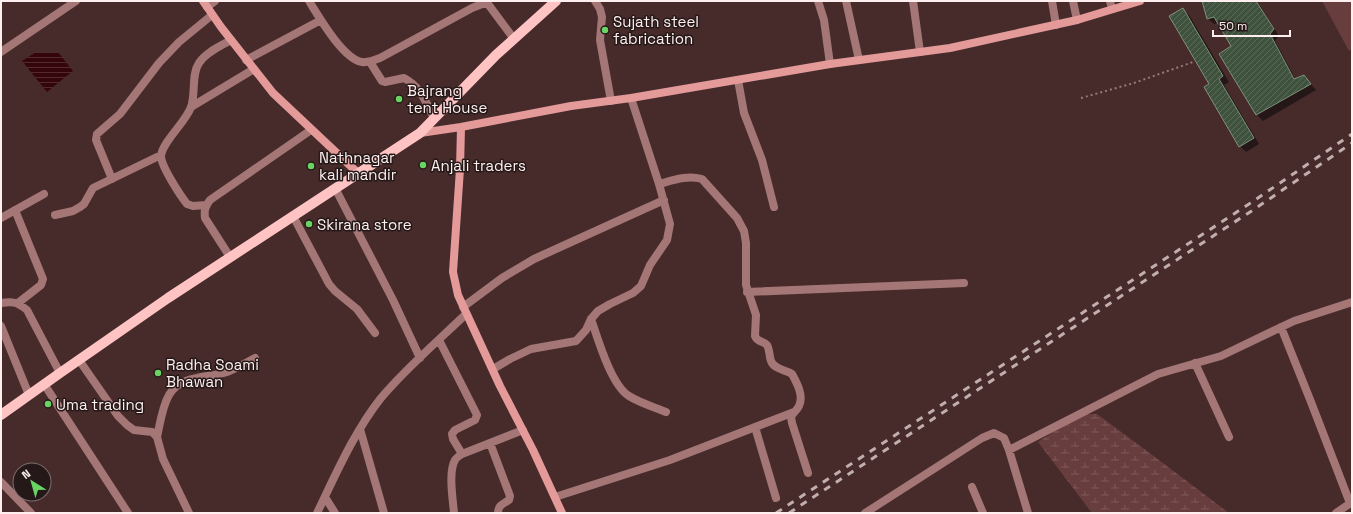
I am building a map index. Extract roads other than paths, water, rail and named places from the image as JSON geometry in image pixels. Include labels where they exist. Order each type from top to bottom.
[{"type":"main road","points":[[1,415],[168,298],[420,133],[496,55],[556,1]]},
{"type":"main road","points":[[420,133],[461,127],[563,107],[631,98],[830,64],[950,48],[1077,20],[1140,1]]},
{"type":"main road","points":[[205,4],[273,94],[358,173]]},
{"type":"main road","points":[[461,127],[453,272],[458,295],[500,386],[523,430],[562,513]]},
{"type":"street","points":[[1,52],[76,1]]},
{"type":"street","points":[[205,4],[215,1]]},
{"type":"street","points":[[309,1],[321,20],[346,52],[354,59],[362,62],[370,62],[380,58],[482,4],[488,4],[493,9],[514,39]]},
{"type":"street","points":[[595,1],[600,9],[602,17],[600,40],[611,101]]},
{"type":"street","points":[[818,1],[824,20],[830,64]]},
{"type":"street","points":[[846,1],[859,60]]},
{"type":"street","points":[[912,1],[920,52]]},
{"type":"street","points":[[1052,1],[1056,25]]},
{"type":"street","points":[[1073,1],[1077,20]]},
{"type":"street","points":[[1110,1],[1112,10]]},
{"type":"street","points":[[112,178],[96,140],[97,134],[120,114],[159,63],[179,42],[212,14]]},
{"type":"street","points":[[246,60],[321,20]]},
{"type":"street","points":[[206,205],[193,206],[187,204],[162,163],[161,155],[172,134],[186,117],[191,107],[198,64],[208,54],[231,40]]},
{"type":"street","points":[[370,62],[385,82],[404,78],[412,82],[419,89],[434,118]]},
{"type":"street","points":[[191,107],[254,70]]},
{"type":"street","points":[[738,80],[744,113],[762,160],[774,207]]},
{"type":"street","points":[[493,369],[531,349],[576,341],[586,330],[591,319],[598,310],[633,293],[641,286],[650,265],[668,240],[670,224],[664,200],[631,98]]},
{"type":"street","points":[[230,257],[205,218],[204,211],[206,205],[210,200],[311,130]]},
{"type":"street","points":[[55,215],[73,211],[84,204],[93,188],[161,155]]},
{"type":"street","points":[[659,184],[687,177],[702,179],[737,218],[744,231],[746,243],[746,285],[747,292],[756,315],[754,331],[756,339],[766,344],[769,349],[771,362],[776,367],[792,374],[799,388],[801,401],[791,417],[808,473]]},
{"type":"street","points":[[335,188],[393,300],[420,358]]},
{"type":"street","points":[[1,218],[44,194]]},
{"type":"street","points":[[317,513],[360,429],[381,398],[439,340],[465,310],[502,278],[534,259],[664,200]]},
{"type":"street","points":[[15,210],[43,279],[41,285],[18,303]]},
{"type":"street","points":[[293,216],[329,284],[335,291],[357,309],[375,333]]},
{"type":"street","points":[[747,292],[964,283]]},
{"type":"street","points":[[1009,450],[1158,374],[1234,351],[1281,327],[1352,302]]},
{"type":"street","points":[[1,303],[18,303],[27,310],[60,373]]},
{"type":"street","points":[[591,319],[611,373],[623,391],[629,396],[666,412]]},
{"type":"street","points":[[1,326],[29,395]]},
{"type":"street","points":[[1281,327],[1351,503],[1336,513]]},
{"type":"street","points":[[439,340],[477,416],[475,420],[455,430],[452,434],[453,439],[462,454]]},
{"type":"street","points":[[188,513],[163,459],[157,437],[169,395],[174,387],[185,381],[228,372],[255,358]]},
{"type":"street","points":[[79,360],[118,416],[127,425],[134,430],[152,432],[157,437]]},
{"type":"street","points":[[1194,363],[1229,437]]},
{"type":"street","points":[[44,384],[128,513]]},
{"type":"street","points":[[555,497],[670,460],[794,412]]},
{"type":"street","points":[[755,427],[776,498]]},
{"type":"street","points":[[360,429],[384,513]]},
{"type":"street","points":[[454,513],[452,467],[455,460],[462,454],[523,430]]},
{"type":"street","points":[[864,513],[988,435],[994,433],[1004,438],[1028,513]]},
{"type":"street","points":[[490,443],[510,496],[509,500],[501,504],[498,508],[498,513]]},
{"type":"street","points":[[1,482],[31,513]]},
{"type":"street","points":[[972,487],[983,513]]},
{"type":"street","points":[[325,497],[334,513]]},
{"type":"railway","points":[[776,513],[1249,204],[1352,134]]},
{"type":"railway","points":[[789,513],[1253,210],[1352,143]]},
{"type":"place","name":"Sujath steel fabrication","points":[[605,30]]},
{"type":"place","name":"Bajrang tent House","points":[[399,99]]},
{"type":"place","name":"Anjali traders","points":[[423,165]]},
{"type":"place","name":"Nathnagar kali mandir","points":[[311,166]]},
{"type":"place","name":"Skirana store","points":[[309,224]]},
{"type":"place","name":"Radha Soami Bhawan","points":[[158,373]]},
{"type":"place","name":"Uma trading","points":[[48,404]]}]
